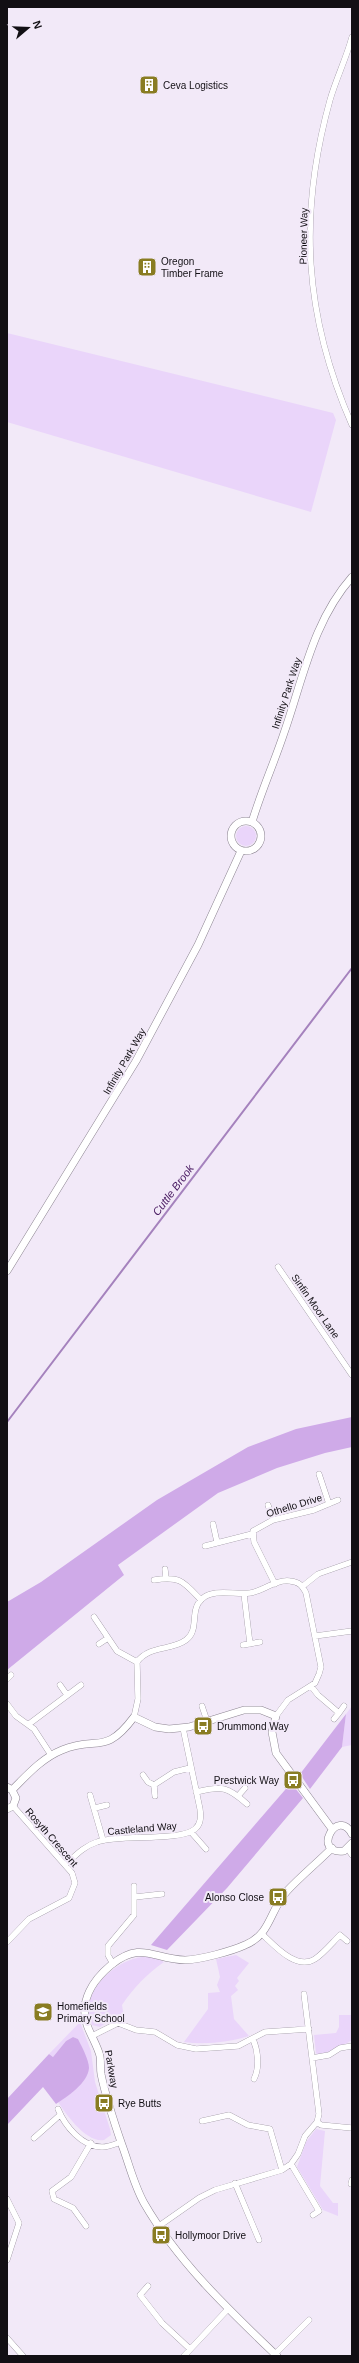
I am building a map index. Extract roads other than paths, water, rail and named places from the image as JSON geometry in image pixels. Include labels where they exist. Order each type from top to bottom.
[{"type":"street","name":"Pioneer Way","points":[[352,38],[332,95],[319,148],[312,205],[310,259],[316,317],[321,340],[336,387],[352,425]]},
{"type":"street","name":"Infinity Park Way","points":[[252,822],[280,746],[316,632],[334,599],[352,577]]},
{"type":"street","points":[[241,821],[252,822],[260,829],[261,840],[256,848],[251,851],[241,851],[236,848],[231,839],[232,829],[241,821]]},
{"type":"street","name":"Infinity Park Way","points":[[7,1271],[140,1055],[191,958],[241,851]]},
{"type":"street","name":"Sinfin Moor Lane","points":[[278,1267],[352,1375]]},
{"type":"street","name":"Othello Drive","points":[[319,1474],[329,1504]]},
{"type":"street","name":"Othello Drive","points":[[252,1534],[257,1527],[273,1520],[307,1512],[338,1500]]},
{"type":"street","points":[[268,1505],[273,1520]]},
{"type":"street","points":[[213,1524],[217,1542]]},
{"type":"street","points":[[205,1546],[252,1534],[275,1584]]},
{"type":"street","points":[[303,1586],[318,1574],[352,1562]]},
{"type":"street","points":[[165,1569],[166,1578]]},
{"type":"street","points":[[154,1580],[166,1578],[180,1580],[200,1600]]},
{"type":"street","points":[[10,1807],[16,1798],[10,1788],[51,1755],[71,1747],[100,1744],[113,1739],[124,1730],[134,1717],[138,1698],[137,1662],[146,1653],[180,1644],[190,1638],[194,1628],[195,1610],[200,1600],[209,1594],[244,1594],[259,1591],[289,1580],[303,1586]]},
{"type":"street","points":[[303,1586],[321,1667],[318,1678],[311,1686],[288,1700],[276,1716],[272,1732],[276,1753],[332,1829]]},
{"type":"street","points":[[244,1594],[250,1644]]},
{"type":"street","points":[[94,1617],[117,1651],[137,1662]]},
{"type":"street","points":[[315,1636],[352,1631]]},
{"type":"street","points":[[99,1644],[108,1638]]},
{"type":"street","points":[[243,1645],[260,1642]]},
{"type":"street","points":[[29,1724],[81,1685]]},
{"type":"street","points":[[60,1686],[67,1695]]},
{"type":"street","points":[[311,1686],[318,1695],[339,1713]]},
{"type":"street","points":[[7,1704],[16,1716],[29,1724],[51,1755]]},
{"type":"street","points":[[202,1706],[207,1721]]},
{"type":"street","points":[[334,1719],[344,1706]]},
{"type":"street","points":[[134,1717],[155,1727],[182,1728],[244,1710],[261,1710],[276,1716]]},
{"type":"street","name":"Castleland Way","points":[[65,1865],[84,1849],[103,1840],[191,1832],[200,1820],[196,1792],[182,1728]]},
{"type":"street","points":[[154,1785],[174,1772],[190,1768]]},
{"type":"street","points":[[143,1774],[148,1782],[154,1785]]},
{"type":"street","points":[[154,1785],[155,1796]]},
{"type":"street","points":[[196,1792],[223,1787],[238,1796],[247,1804]]},
{"type":"street","points":[[238,1796],[245,1788]]},
{"type":"street","points":[[90,1795],[103,1840]]},
{"type":"street","points":[[95,1808],[107,1805]]},
{"type":"street","name":"Rosyth Crescent","points":[[7,1942],[29,1919],[66,1901],[75,1889],[74,1878],[65,1865],[10,1807]]},
{"type":"street","points":[[350,1828],[339,1826],[332,1829],[328,1836],[332,1848],[340,1851],[351,1849]]},
{"type":"street","points":[[191,1832],[206,1849]]},
{"type":"street","name":"Parkway","points":[[276,2355],[204,2284],[159,2226],[138,2191],[104,2087],[98,2050],[85,2012],[86,1999],[95,1981],[113,1964],[129,1955],[142,1952],[179,1960],[196,1959],[244,1946],[262,1934],[285,1893],[332,1848]]},
{"type":"street","points":[[113,1964],[108,1955],[108,1946],[134,1915],[134,1886]]},
{"type":"street","points":[[135,1897],[162,1894]]},
{"type":"street","points":[[262,1934],[289,1957],[303,1963],[314,1960],[340,1935],[347,1941]]},
{"type":"street","points":[[159,2226],[199,2198],[236,2183],[282,2170],[291,2164],[298,2154],[305,2136],[317,2122],[319,2107],[304,1994]]},
{"type":"street","points":[[92,2036],[118,2023],[136,2030],[155,2032],[186,2048],[238,2046],[265,2032],[309,2029]]},
{"type":"street","points":[[253,2039],[258,2052],[257,2074],[254,2079]]},
{"type":"street","points":[[312,2058],[329,2056],[340,2048],[352,2046]]},
{"type":"street","points":[[34,2138],[59,2112],[72,2132],[91,2144],[103,2147],[121,2142]]},
{"type":"street","points":[[202,2121],[229,2115],[248,2125],[270,2129],[282,2170]]},
{"type":"street","points":[[317,2122],[321,2125],[352,2128]]},
{"type":"street","points":[[86,2226],[74,2208],[54,2199],[52,2191],[71,2177],[91,2144]]},
{"type":"street","points":[[291,2164],[319,2211],[313,2216]]},
{"type":"street","points":[[236,2183],[259,2240]]},
{"type":"street","points":[[7,2200],[19,2222],[7,2260]]},
{"type":"street","points":[[148,2286],[140,2295],[159,2320],[190,2349]]},
{"type":"street","points":[[184,2356],[228,2309]]},
{"type":"street","points":[[276,2355],[309,2320]]},
{"type":"street","points":[[7,2338],[23,2356]]},
{"type":"waterway","name":"Cuttle Brook","points":[[7,1422],[352,968]]},
{"type":"place","name":"Ceva Logistics","points":[[149,85]]},
{"type":"place","name":"Oregon Timber Frame","points":[[147,267]]},
{"type":"place","name":"Drummond Way","points":[[203,1726]]},
{"type":"place","name":"Prestwick Way","points":[[293,1780]]},
{"type":"place","name":"Alonso Close","points":[[278,1897]]},
{"type":"place","name":"Homefields Primary School","points":[[43,2012]]},
{"type":"place","name":"Rye Butts","points":[[104,2103]]},
{"type":"place","name":"Hollymoor Drive","points":[[161,2235]]}]
